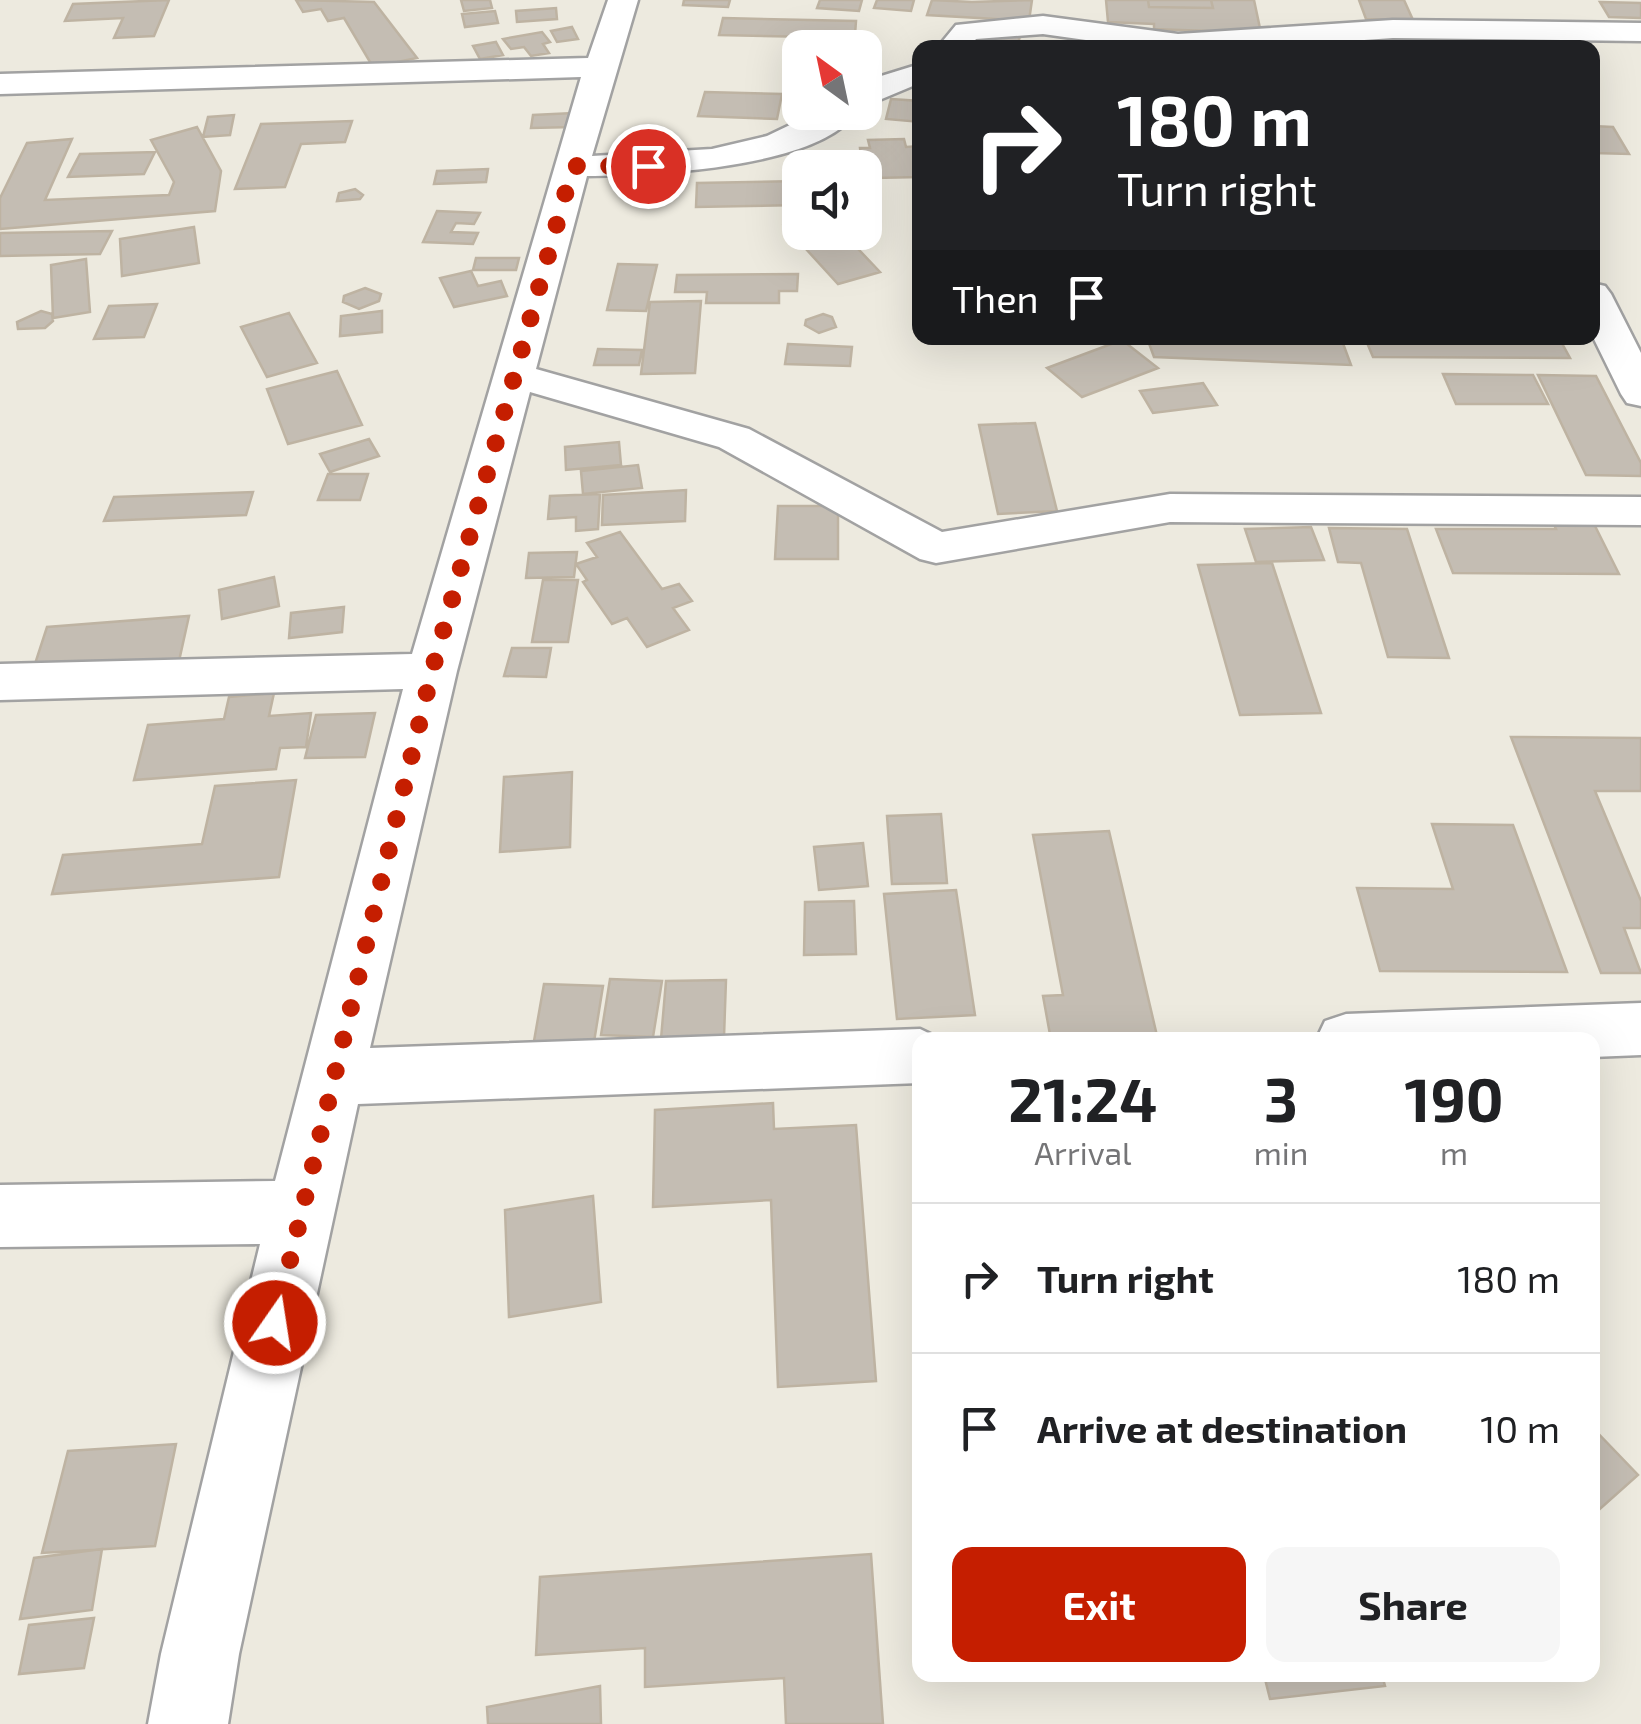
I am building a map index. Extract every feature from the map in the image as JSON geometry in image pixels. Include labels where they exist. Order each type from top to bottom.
[{"type":"street","points":[[188,1724],[200,1654],[300,1212],[432,671],[600,66],[623,0]]},
{"type":"street","points":[[1454,0],[1469,38]]},
{"type":"street","points":[[959,40],[967,31],[1044,13],[1165,40]]},
{"type":"street","points":[[1224,40],[1393,29],[1469,38],[1641,32]]},
{"type":"street","points":[[0,84],[600,66]]},
{"type":"street","points":[[882,86],[912,75]]},
{"type":"street","points":[[573,166],[686,165],[751,152],[816,130]]},
{"type":"street","points":[[1600,310],[1641,394]]},
{"type":"street","points":[[516,376],[734,438],[936,548],[1170,508],[1641,512]]},
{"type":"street","points":[[0,682],[432,671]]},
{"type":"street","points":[[1561,1032],[1641,1029]]},
{"type":"street","points":[[334,1077],[912,1056]]},
{"type":"street","points":[[0,1216],[300,1212]]},
{"type":"building","points":[[169,0],[154,36],[114,38],[123,18],[65,21],[73,4]]},
{"type":"building","points":[[296,0],[374,2],[417,58],[373,67],[344,18],[328,21],[321,9],[303,12]]},
{"type":"building","points":[[461,0],[490,0],[492,8],[464,11]]},
{"type":"building","points":[[684,0],[730,0],[728,7],[683,5]]},
{"type":"building","points":[[820,0],[862,0],[859,11],[817,8]]},
{"type":"building","points":[[877,0],[914,0],[911,11],[874,8]]},
{"type":"building","points":[[932,0],[1032,0],[1029,21],[927,15]]},
{"type":"building","points":[[1106,0],[1148,0],[1149,7],[1213,8],[1211,0],[1254,0],[1261,33],[1154,29],[1154,24],[1108,22]]},
{"type":"building","points":[[1148,0],[1211,0],[1213,8],[1149,7]]},
{"type":"building","points":[[1359,0],[1404,0],[1413,20],[1366,19]]},
{"type":"building","points":[[1600,2],[1641,3],[1641,18],[1609,17]]},
{"type":"building","points":[[556,8],[557,19],[517,22],[516,11]]},
{"type":"building","points":[[495,11],[498,23],[465,27],[462,14]]},
{"type":"building","points":[[723,18],[856,21],[855,30],[782,30],[782,36],[719,35]]},
{"type":"building","points":[[572,27],[578,39],[557,42],[551,31]]},
{"type":"building","points":[[542,32],[550,42],[543,44],[549,53],[531,56],[524,47],[511,49],[503,39]]},
{"type":"building","points":[[980,33],[1020,36],[1019,40],[978,40]]},
{"type":"building","points":[[496,42],[503,55],[480,59],[473,46]]},
{"type":"building","points":[[705,92],[782,94],[777,119],[698,116]]},
{"type":"building","points":[[891,99],[912,100],[912,121],[886,119]]},
{"type":"building","points":[[573,113],[573,127],[531,128],[533,115]]},
{"type":"building","points":[[234,115],[230,135],[203,137],[208,117]]},
{"type":"building","points":[[352,121],[345,142],[301,144],[285,187],[235,189],[261,124]]},
{"type":"building","points":[[1600,126],[1613,127],[1629,154],[1600,153]]},
{"type":"building","points":[[197,127],[221,171],[215,211],[0,229],[0,198],[27,143],[72,139],[45,200],[169,195],[174,182],[151,140]]},
{"type":"building","points":[[904,139],[906,147],[912,147],[912,177],[882,178],[882,150],[860,148],[870,148],[868,140]]},
{"type":"building","points":[[155,152],[144,174],[68,177],[80,154]]},
{"type":"building","points":[[488,169],[486,182],[434,184],[437,171]]},
{"type":"building","points":[[782,181],[782,205],[696,207],[697,183]]},
{"type":"building","points":[[355,189],[363,195],[360,199],[337,201],[339,193]]},
{"type":"building","points":[[437,211],[480,213],[474,224],[456,223],[451,232],[478,233],[473,244],[423,242]]},
{"type":"building","points":[[194,227],[199,263],[122,276],[120,239]]},
{"type":"building","points":[[112,231],[100,254],[0,256],[0,233]]},
{"type":"building","points":[[807,250],[859,250],[880,272],[838,284]]},
{"type":"building","points":[[476,258],[519,258],[516,270],[473,270]]},
{"type":"building","points":[[86,259],[90,312],[53,318],[51,265]]},
{"type":"building","points":[[618,264],[657,265],[646,311],[607,310]]},
{"type":"building","points":[[471,271],[478,286],[501,281],[507,296],[454,307],[440,278]]},
{"type":"building","points":[[798,274],[797,291],[779,291],[779,303],[706,303],[707,292],[675,292],[677,275]]},
{"type":"building","points":[[365,288],[381,294],[379,301],[359,309],[343,302],[344,296]]},
{"type":"building","points":[[701,301],[695,373],[641,374],[650,302]]},
{"type":"building","points":[[157,304],[144,337],[94,339],[109,306]]},
{"type":"building","points":[[41,311],[52,314],[53,321],[45,328],[18,329],[17,322]]},
{"type":"building","points":[[382,311],[382,332],[340,336],[341,316]]},
{"type":"building","points":[[289,313],[317,363],[267,377],[241,327]]},
{"type":"building","points":[[823,314],[832,317],[836,327],[819,333],[805,325],[806,320]]},
{"type":"building","points":[[788,344],[852,347],[850,366],[785,364]]},
{"type":"building","points":[[1109,345],[1128,345],[1158,368],[1082,397],[1047,368]]},
{"type":"building","points":[[1150,345],[1344,345],[1351,365],[1154,357]]},
{"type":"building","points":[[1368,345],[1563,345],[1570,358],[1373,357]]},
{"type":"building","points":[[598,349],[642,350],[639,365],[594,365]]},
{"type":"building","points":[[337,371],[362,425],[288,444],[267,389]]},
{"type":"building","points":[[1443,374],[1533,375],[1548,404],[1456,404]]},
{"type":"building","points":[[1538,375],[1596,376],[1641,463],[1641,476],[1586,475]]},
{"type":"building","points":[[1203,383],[1217,405],[1153,413],[1140,391]]},
{"type":"building","points":[[1035,423],[1057,511],[998,514],[979,425]]},
{"type":"building","points":[[369,439],[379,456],[330,472],[320,454]]},
{"type":"building","points":[[619,442],[621,465],[566,470],[565,447]]},
{"type":"building","points":[[638,465],[642,488],[583,494],[581,471]]},
{"type":"building","points":[[328,474],[368,474],[360,500],[318,500]]},
{"type":"building","points":[[686,490],[685,521],[602,525],[603,495]]},
{"type":"building","points":[[253,492],[246,515],[104,521],[114,497]]},
{"type":"building","points":[[600,494],[598,529],[576,531],[576,517],[548,519],[550,496]]},
{"type":"building","points":[[778,506],[838,506],[838,559],[775,559]]},
{"type":"building","points":[[1553,522],[1593,522],[1619,574],[1453,573],[1436,529],[1556,529]]},
{"type":"building","points":[[1311,527],[1324,560],[1256,562],[1245,529]]},
{"type":"building","points":[[1329,528],[1407,529],[1449,658],[1388,657],[1361,563],[1338,562]]},
{"type":"building","points":[[620,532],[662,589],[679,584],[692,601],[673,608],[689,630],[647,647],[627,618],[612,624],[583,582],[587,580],[576,564],[597,557],[587,543]]},
{"type":"building","points":[[577,552],[574,577],[526,578],[529,553]]},
{"type":"building","points":[[1272,563],[1321,713],[1240,715],[1198,565]]},
{"type":"building","points":[[274,577],[279,606],[222,619],[219,590]]},
{"type":"building","points":[[543,580],[578,580],[568,642],[532,642]]},
{"type":"building","points":[[344,607],[342,632],[289,638],[291,613]]},
{"type":"building","points":[[189,616],[179,661],[32,673],[47,627]]},
{"type":"building","points":[[512,648],[551,648],[546,677],[504,676]]},
{"type":"building","points":[[274,693],[269,716],[311,713],[306,747],[280,748],[276,769],[134,780],[148,725],[224,719],[229,697]]},
{"type":"building","points":[[375,713],[365,757],[305,758],[316,715]]},
{"type":"building","points":[[1511,737],[1641,738],[1641,791],[1595,791],[1641,901],[1641,928],[1624,928],[1641,973],[1601,973]]},
{"type":"building","points":[[572,772],[570,847],[500,852],[504,777]]},
{"type":"building","points":[[296,780],[279,877],[52,894],[63,855],[202,844],[215,786]]},
{"type":"building","points":[[941,814],[947,883],[892,884],[887,816]]},
{"type":"building","points":[[1432,824],[1513,825],[1567,972],[1380,971],[1357,888],[1453,889]]},
{"type":"building","points":[[1109,831],[1156,1032],[1050,1032],[1043,996],[1063,995],[1033,835]]},
{"type":"building","points":[[863,843],[868,886],[819,890],[814,847]]},
{"type":"building","points":[[956,890],[975,1015],[897,1019],[884,894]]},
{"type":"building","points":[[854,901],[856,954],[804,955],[805,902]]},
{"type":"building","points":[[610,979],[662,981],[653,1037],[601,1035]]},
{"type":"building","points":[[726,980],[724,1037],[661,1039],[666,981]]},
{"type":"building","points":[[544,984],[603,986],[594,1042],[534,1041]]},
{"type":"building","points":[[773,1103],[774,1129],[856,1125],[876,1381],[778,1387],[771,1200],[653,1207],[655,1110]]},
{"type":"building","points":[[593,1196],[601,1302],[509,1317],[505,1210]]},
{"type":"building","points":[[1600,1435],[1638,1475],[1600,1509]]},
{"type":"building","points":[[176,1444],[155,1546],[42,1553],[68,1451]]},
{"type":"building","points":[[102,1549],[92,1610],[20,1619],[34,1558]]},
{"type":"building","points":[[871,1554],[883,1724],[786,1724],[784,1678],[645,1687],[645,1648],[536,1655],[540,1577]]},
{"type":"building","points":[[94,1618],[84,1668],[19,1674],[29,1625]]},
{"type":"building","points":[[1266,1682],[1384,1682],[1385,1686],[1270,1699]]},
{"type":"building","points":[[600,1686],[601,1724],[488,1724],[487,1707]]},
{"type":"route","points":[[275,1323],[432,671],[573,166],[648,166]]}]
